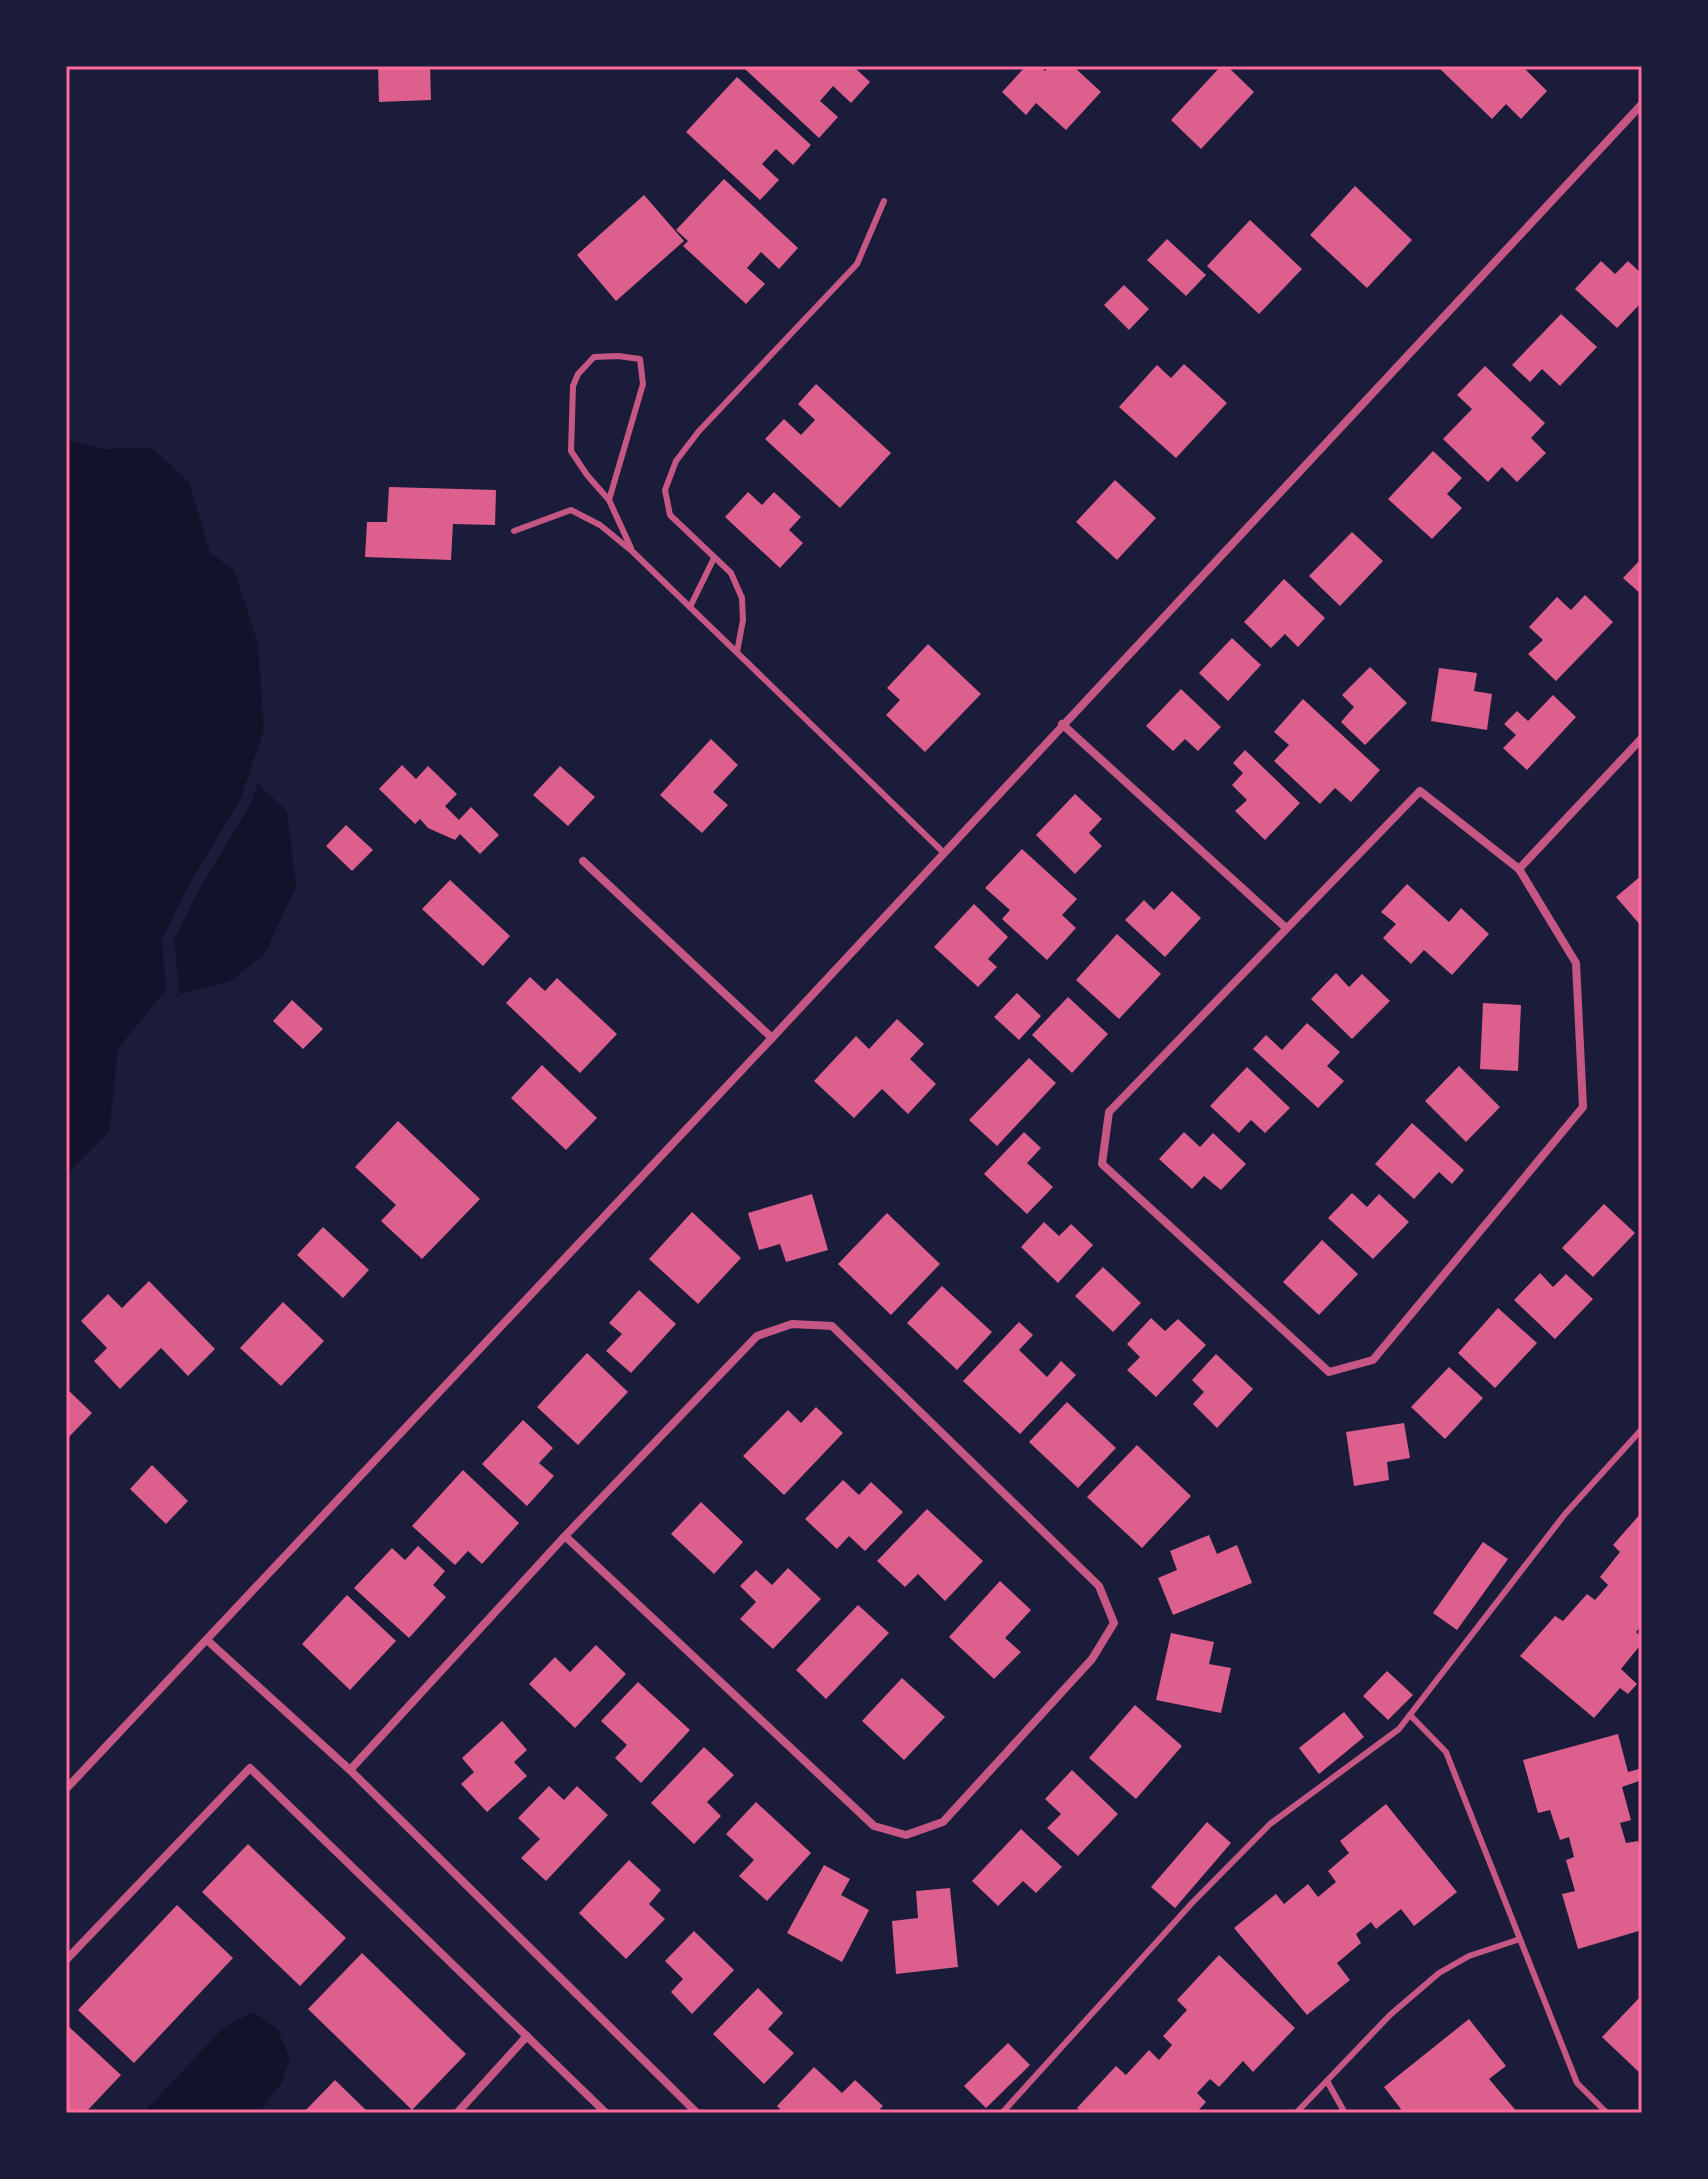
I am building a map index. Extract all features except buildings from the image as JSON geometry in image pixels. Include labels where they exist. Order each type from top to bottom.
[{"type":"street","points":[[66,1789],[772,1038],[1642,104]]},
{"type":"street","points":[[1062,724],[1286,928]]},
{"type":"street","points":[[1519,869],[1642,738]]},
{"type":"street","points":[[1420,791],[1519,869],[1576,963],[1583,1107],[1373,1360],[1329,1372],[1102,1164],[1109,1112],[1286,928],[1420,791]]},
{"type":"street","points":[[583,861],[772,1038]]},
{"type":"street","points":[[350,1770],[565,1536],[757,1336],[792,1324],[832,1326],[1099,1586],[1114,1623],[1092,1659],[943,1822],[906,1835],[874,1826],[565,1536]]},
{"type":"street","points":[[207,1640],[350,1770],[697,2113]]},
{"type":"street","points":[[66,1960],[250,1768],[604,2113]]},
{"type":"street","points":[[457,2113],[527,2036]]},
{"type":"lane","points":[[737,652],[743,620],[742,598],[731,573],[670,515],[665,490],[676,461],[699,431],[857,264],[884,201]]},
{"type":"lane","points":[[609,500],[643,384],[640,359],[594,357],[578,374],[573,386],[572,403],[571,451],[609,500],[633,552]]},
{"type":"lane","points":[[514,531],[571,510],[600,525],[633,552],[943,852]]},
{"type":"lane","points":[[690,607],[714,558]]},
{"type":"lane","points":[[1002,2113],[1192,1903],[1270,1824],[1399,1729],[1565,1514],[1642,1429]]},
{"type":"lane","points":[[1410,1715],[1446,1752],[1577,2083],[1607,2113]]},
{"type":"lane","points":[[1296,2113],[1390,2015],[1439,1973],[1469,1956],[1520,1939]]},
{"type":"lane","points":[[1327,2081],[1345,2113]]},
{"type":"shaded area","points":[[66,440],[104,449],[152,448],[189,482],[210,553],[234,570],[258,644],[264,730],[240,800],[187,888],[162,939],[166,990],[118,1048],[109,1132],[66,1175]]},
{"type":"shaded area","points":[[259,780],[261,787],[287,811],[296,887],[264,955],[229,982],[179,994],[169,1006],[179,988],[174,940],[197,893],[250,805]]},
{"type":"shaded area","points":[[253,2012],[277,2029],[290,2058],[282,2082],[259,2113],[143,2113],[223,2028]]}]
